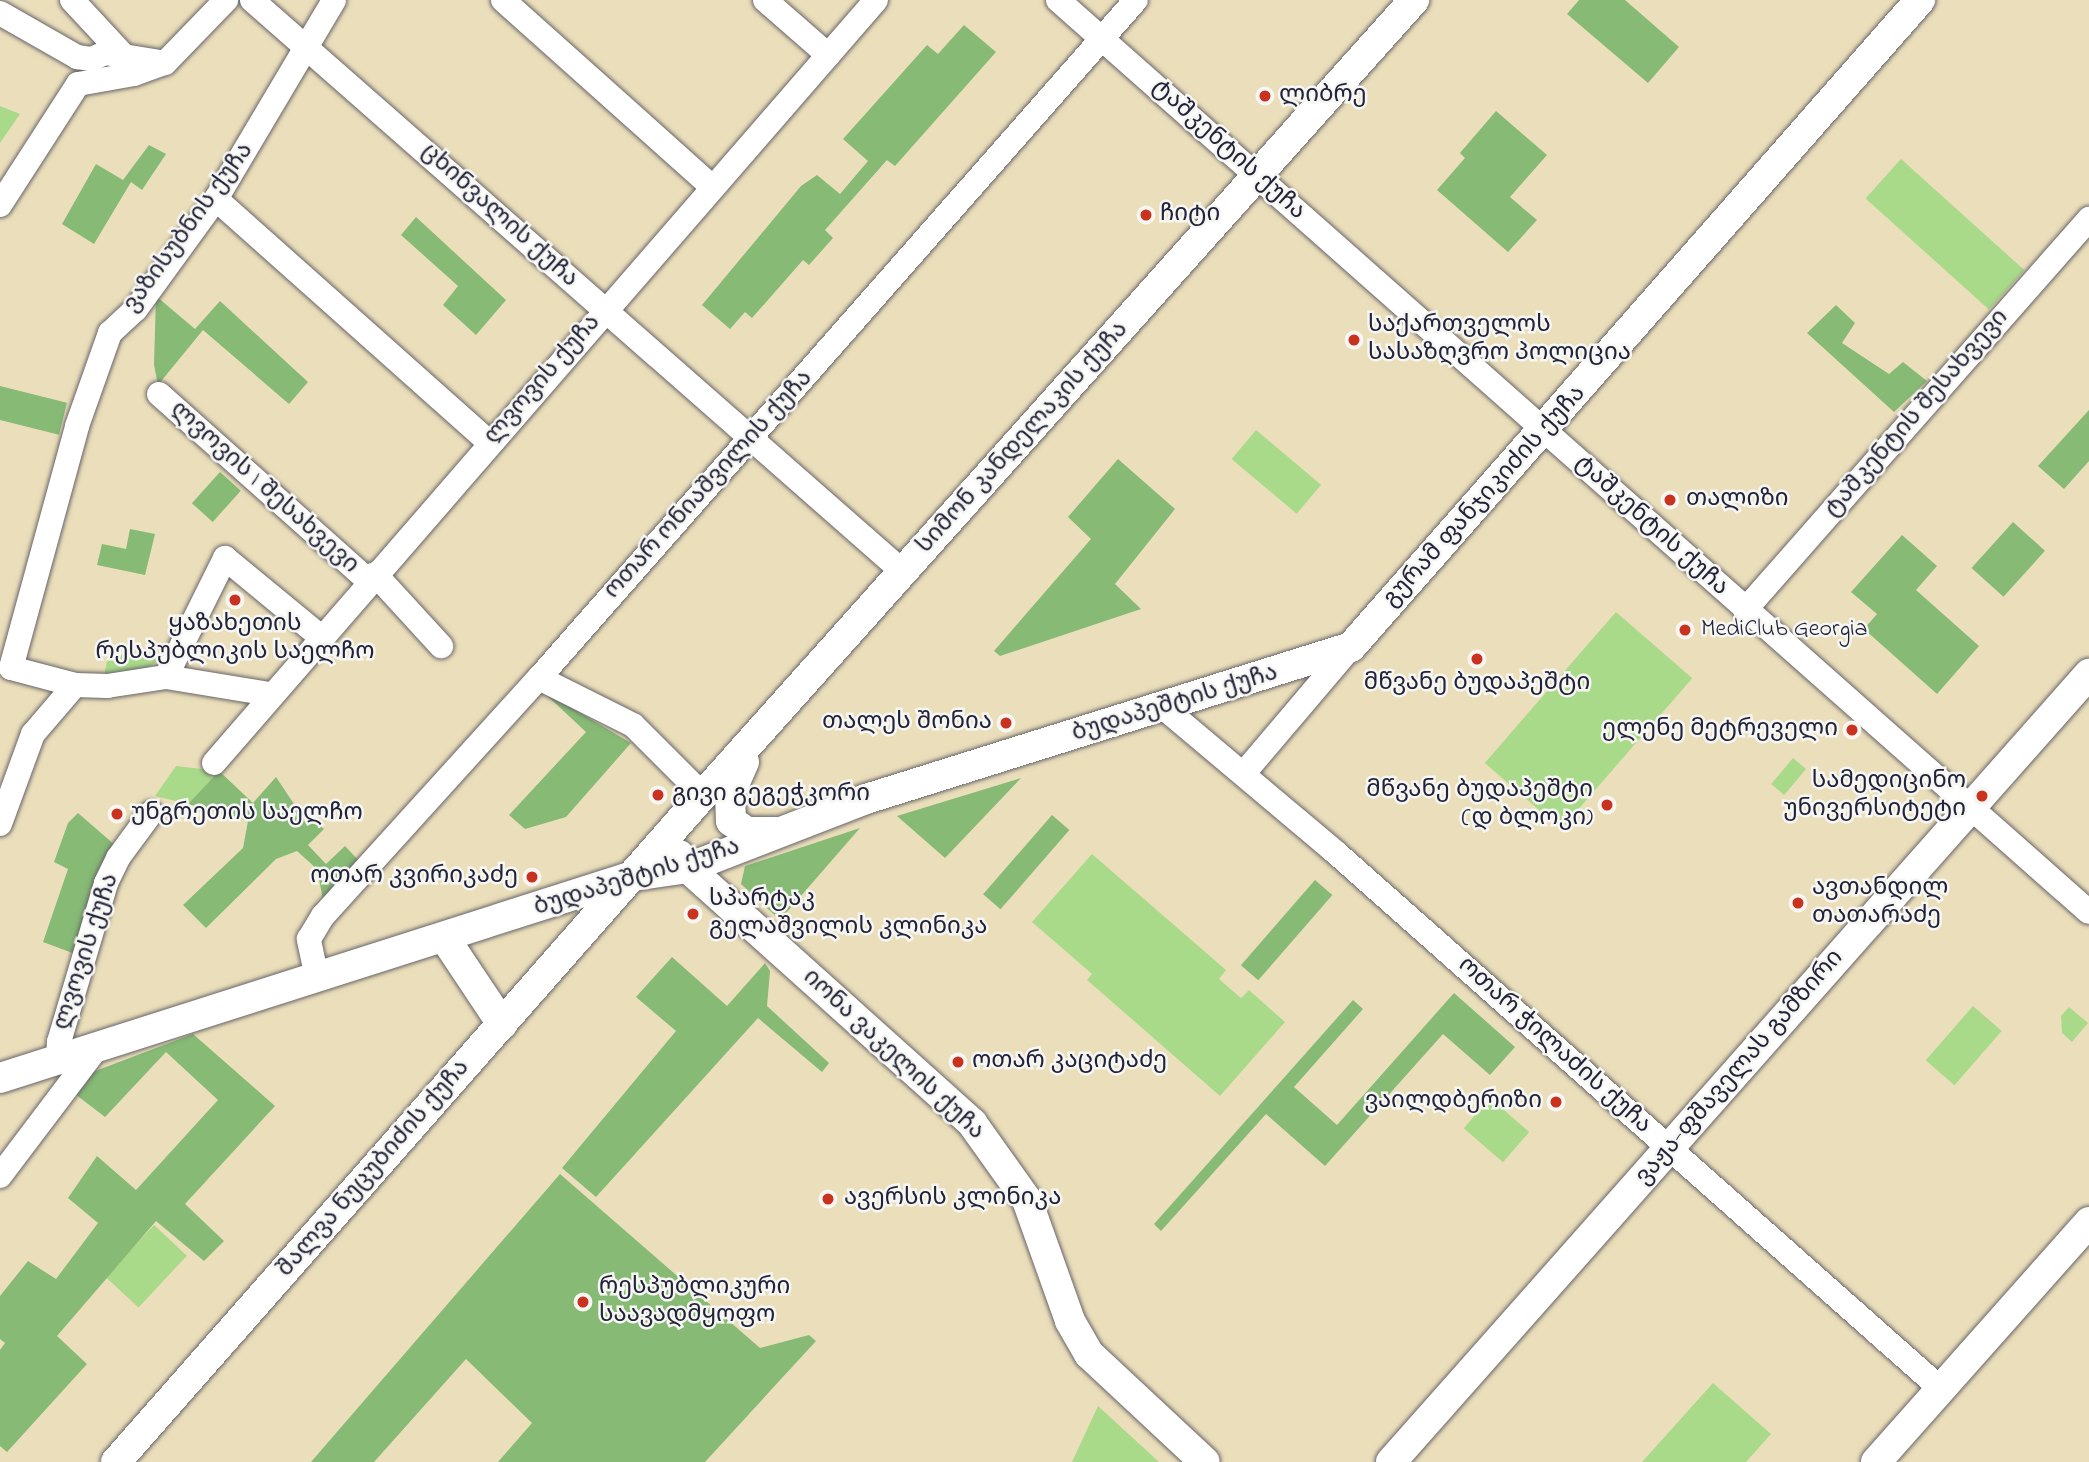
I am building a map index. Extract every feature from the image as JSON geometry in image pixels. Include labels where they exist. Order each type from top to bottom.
[{"type":"main road","name":"სიმონ კანდელაკის ქუჩა","points":[[633,876],[702,795],[1414,0]]},
{"type":"main road","name":"გურამ ფანჯიკიძის ქუჩა","points":[[1351,647],[1544,431],[1920,0]]},
{"type":"main road","name":"ბუდაპეშტის ქუჩა","points":[[0,1078],[633,876],[688,868],[866,799],[1351,647]]},
{"type":"main road","name":"ვაჟა-ფშაველას გამზირი","points":[[1391,1462],[2089,674]]},
{"type":"main road","points":[[759,734],[734,780],[729,814],[747,832],[779,831]]},
{"type":"main road","name":"იონა ვაკელის ქუჩა","points":[[667,837],[688,868],[972,1123],[1027,1200],[1070,1321],[1089,1354],[1205,1462]]},
{"type":"main road","name":"შალვა ნუცუბიძის ქუჩა","points":[[116,1462],[633,876]]},
{"type":"main road","points":[[444,937],[502,1024]]},
{"type":"main road","points":[[1876,1462],[2089,1222]]},
{"type":"street","points":[[72,0],[124,56]]},
{"type":"street","points":[[0,205],[78,84],[134,75],[165,63],[226,0]]},
{"type":"street","name":"ცხინვალის ქუჩა","points":[[252,0],[310,48],[903,572]]},
{"type":"street","name":"ვაზისუბნის ქუჩა","points":[[6,671],[96,370],[110,333],[136,309],[216,200],[310,48],[334,0]]},
{"type":"street","points":[[503,0],[712,187]]},
{"type":"street","points":[[765,0],[828,55]]},
{"type":"street","name":"ლვოვის ქუჩა","points":[[214,763],[270,694],[488,442],[876,0]]},
{"type":"street","name":"ტაშკენტის ქუჩა","points":[[1058,0],[2089,912]]},
{"type":"street","name":"ოთარ ონიაშვილის ქუჩა","points":[[317,978],[309,939],[323,916],[539,678],[1136,0]]},
{"type":"street","points":[[0,13],[41,40],[77,57],[124,56],[165,63]]},
{"type":"street","points":[[216,200],[488,442]]},
{"type":"street","name":"ტაშკენტის შესახვევი","points":[[1745,610],[2089,219]]},
{"type":"street","name":"ლვოვის I შესახვევი","points":[[159,394],[372,578],[441,646]]},
{"type":"street","points":[[166,677],[225,558],[320,637]]},
{"type":"street","name":"გურამ ფანჯიკიძის ქუჩა","points":[[1244,773],[1351,647]]},
{"type":"street","points":[[6,671],[75,685],[107,686],[166,677],[270,694]]},
{"type":"street","points":[[539,678],[633,725],[702,795]]},
{"type":"street","points":[[0,824],[33,734],[75,685]]},
{"type":"street","name":"ოთარ ჭილაძის ქუჩა","points":[[1163,707],[1244,773],[1941,1389]]},
{"type":"street","name":"ლვოვის ქუჩა","points":[[58,1060],[59,1042],[106,883],[118,858],[151,813]]},
{"type":"street","points":[[0,1176],[96,1049]]},
{"type":"green space","points":[[1579,0],[1625,0],[1679,47],[1648,83],[1567,14]]},
{"type":"green space","points":[[964,25],[996,52],[895,166],[887,160],[825,230],[833,238],[809,265],[803,260],[752,318],[745,312],[730,329],[702,305],[801,186],[817,175],[840,194],[868,161],[843,139],[927,45],[938,54]]},
{"type":"green space","points":[[0,106],[20,114],[0,143]]},
{"type":"green space","points":[[1496,111],[1547,155],[1510,197],[1537,220],[1508,252],[1437,190],[1465,158],[1460,153]]},
{"type":"green space","points":[[149,145],[166,154],[142,190],[131,182],[94,244],[62,224],[96,164],[123,180]]},
{"type":"green space","points":[[1901,159],[2024,270],[1989,309],[1866,198]]},
{"type":"green space","points":[[416,217],[506,300],[476,335],[443,305],[458,286],[401,235]]},
{"type":"green space","points":[[156,296],[195,329],[220,301],[308,382],[289,404],[203,330],[158,385],[154,365]]},
{"type":"green space","points":[[1836,305],[1855,323],[1842,343],[1889,374],[1903,362],[1927,381],[1894,412],[1807,333]]},
{"type":"green space","points":[[0,386],[67,403],[59,435],[0,420]]},
{"type":"green space","points":[[2089,410],[2089,461],[2064,489],[2038,466]]},
{"type":"green space","points":[[1256,430],[1321,485],[1297,514],[1232,459]]},
{"type":"green space","points":[[1118,459],[1175,509],[1115,584],[1141,609],[1000,656],[994,651],[1091,539],[1068,517]]},
{"type":"green space","points":[[220,472],[241,491],[213,522],[192,503]]},
{"type":"green space","points":[[2013,522],[2045,551],[2003,597],[1972,568]]},
{"type":"green space","points":[[130,529],[155,534],[145,575],[97,565],[102,544],[126,549]]},
{"type":"green space","points":[[1902,535],[1937,566],[1916,590],[1979,646],[1937,694],[1864,629],[1877,614],[1851,592]]},
{"type":"green space","points":[[1616,612],[1692,678],[1561,829],[1485,763]]},
{"type":"green space","points":[[109,651],[160,659],[144,671],[103,681]]},
{"type":"green space","points":[[541,690],[631,743],[566,817],[525,829],[509,815],[586,732]]},
{"type":"green space","points":[[1793,758],[1806,769],[1784,795],[1771,784]]},
{"type":"green space","points":[[176,766],[219,771],[188,804],[155,796]]},
{"type":"green space","points":[[219,771],[253,803],[276,777],[294,804],[324,829],[308,845],[326,864],[345,846],[360,862],[324,905],[317,869],[297,851],[276,859],[206,928],[183,905],[243,848],[248,821],[188,804]]},
{"type":"green space","points":[[1021,778],[945,858],[897,816]]},
{"type":"green space","points":[[78,813],[116,846],[78,955],[43,942],[68,869],[54,862],[68,823]]},
{"type":"green space","points":[[1052,815],[1069,830],[1000,909],[983,894]]},
{"type":"green space","points":[[860,828],[780,920],[741,884],[745,866]]},
{"type":"green space","points":[[1092,854],[1226,970],[1219,979],[1241,998],[1249,990],[1285,1022],[1220,1096],[1087,980],[1092,974],[1032,922]]},
{"type":"green space","points":[[1315,880],[1332,895],[1258,980],[1241,965]]},
{"type":"green space","points":[[672,957],[727,1006],[765,963],[770,971],[767,1006],[829,1063],[822,1072],[758,1018],[596,1197],[562,1168],[676,1031],[636,997]]},
{"type":"green space","points":[[1454,993],[1515,1047],[1490,1075],[1443,1034],[1325,1166],[1266,1114],[1161,1231],[1154,1224],[1353,1000],[1363,1009],[1294,1087],[1337,1125]]},
{"type":"green space","points":[[1973,1006],[2002,1031],[1954,1085],[1926,1060]]},
{"type":"green space","points":[[2069,1007],[2088,1023],[2072,1042],[2062,1033],[2061,1016]]},
{"type":"green space","points":[[193,1034],[275,1106],[185,1204],[224,1241],[204,1261],[156,1221],[57,1336],[87,1364],[7,1452],[0,1446],[0,1350],[5,1343],[0,1339],[0,1296],[28,1261],[56,1279],[98,1223],[68,1198],[97,1156],[136,1190],[218,1100],[166,1052],[105,1117],[75,1094],[90,1073]]},
{"type":"green space","points":[[1490,1098],[1529,1132],[1503,1162],[1464,1128]]},
{"type":"green space","points":[[560,1174],[760,1348],[809,1335],[816,1341],[705,1462],[498,1462],[532,1423],[466,1359],[374,1462],[311,1462]]},
{"type":"green space","points":[[154,1225],[187,1256],[138,1308],[106,1277]]},
{"type":"green space","points":[[1713,1383],[1771,1434],[1746,1462],[1642,1462]]},
{"type":"green space","points":[[1098,1406],[1159,1462],[1072,1462]]},
{"type":"place","name":"ლიბრე","points":[[1265,96]]},
{"type":"place","name":"ჩიტი","points":[[1146,215]]},
{"type":"place","name":"საქართველოს სასაზღვრო პოლიცია","points":[[1354,340]]},
{"type":"place","name":"თალიზი","points":[[1670,500]]},
{"type":"place","name":"ყაზახეთის რესპუბლიკის საელჩო","points":[[235,600]]},
{"type":"place","name":"MediClub Georgia","points":[[1685,630]]},
{"type":"place","name":"მწვანე ბუდაპეშტი","points":[[1477,659]]},
{"type":"place","name":"თალეს შონია","points":[[1006,723]]},
{"type":"place","name":"ელენე მეტრეველი","points":[[1852,730]]},
{"type":"place","name":"გივი გეგეჭკორი","points":[[658,795]]},
{"type":"place","name":"სამედიცინო უნივერსიტეტი","points":[[1982,796]]},
{"type":"place","name":"მწვანე ბუდაპეშტი (დ ბლოკი)","points":[[1607,805]]},
{"type":"place","name":"უნგრეთის საელჩო","points":[[117,814]]},
{"type":"place","name":"ოთარ კვირიკაძე","points":[[532,877]]},
{"type":"place","name":"ავთანდილ თათარაძე","points":[[1798,903]]},
{"type":"place","name":"სპარტაკ გელაშვილის კლინიკა","points":[[693,914]]},
{"type":"place","name":"ოთარ კაციტაძე","points":[[958,1062]]},
{"type":"place","name":"ვაილდბერიზი","points":[[1556,1102]]},
{"type":"place","name":"ავერსის კლინიკა","points":[[828,1199]]},
{"type":"place","name":"რესპუბლიკური საავადმყოფო","points":[[583,1302]]}]
